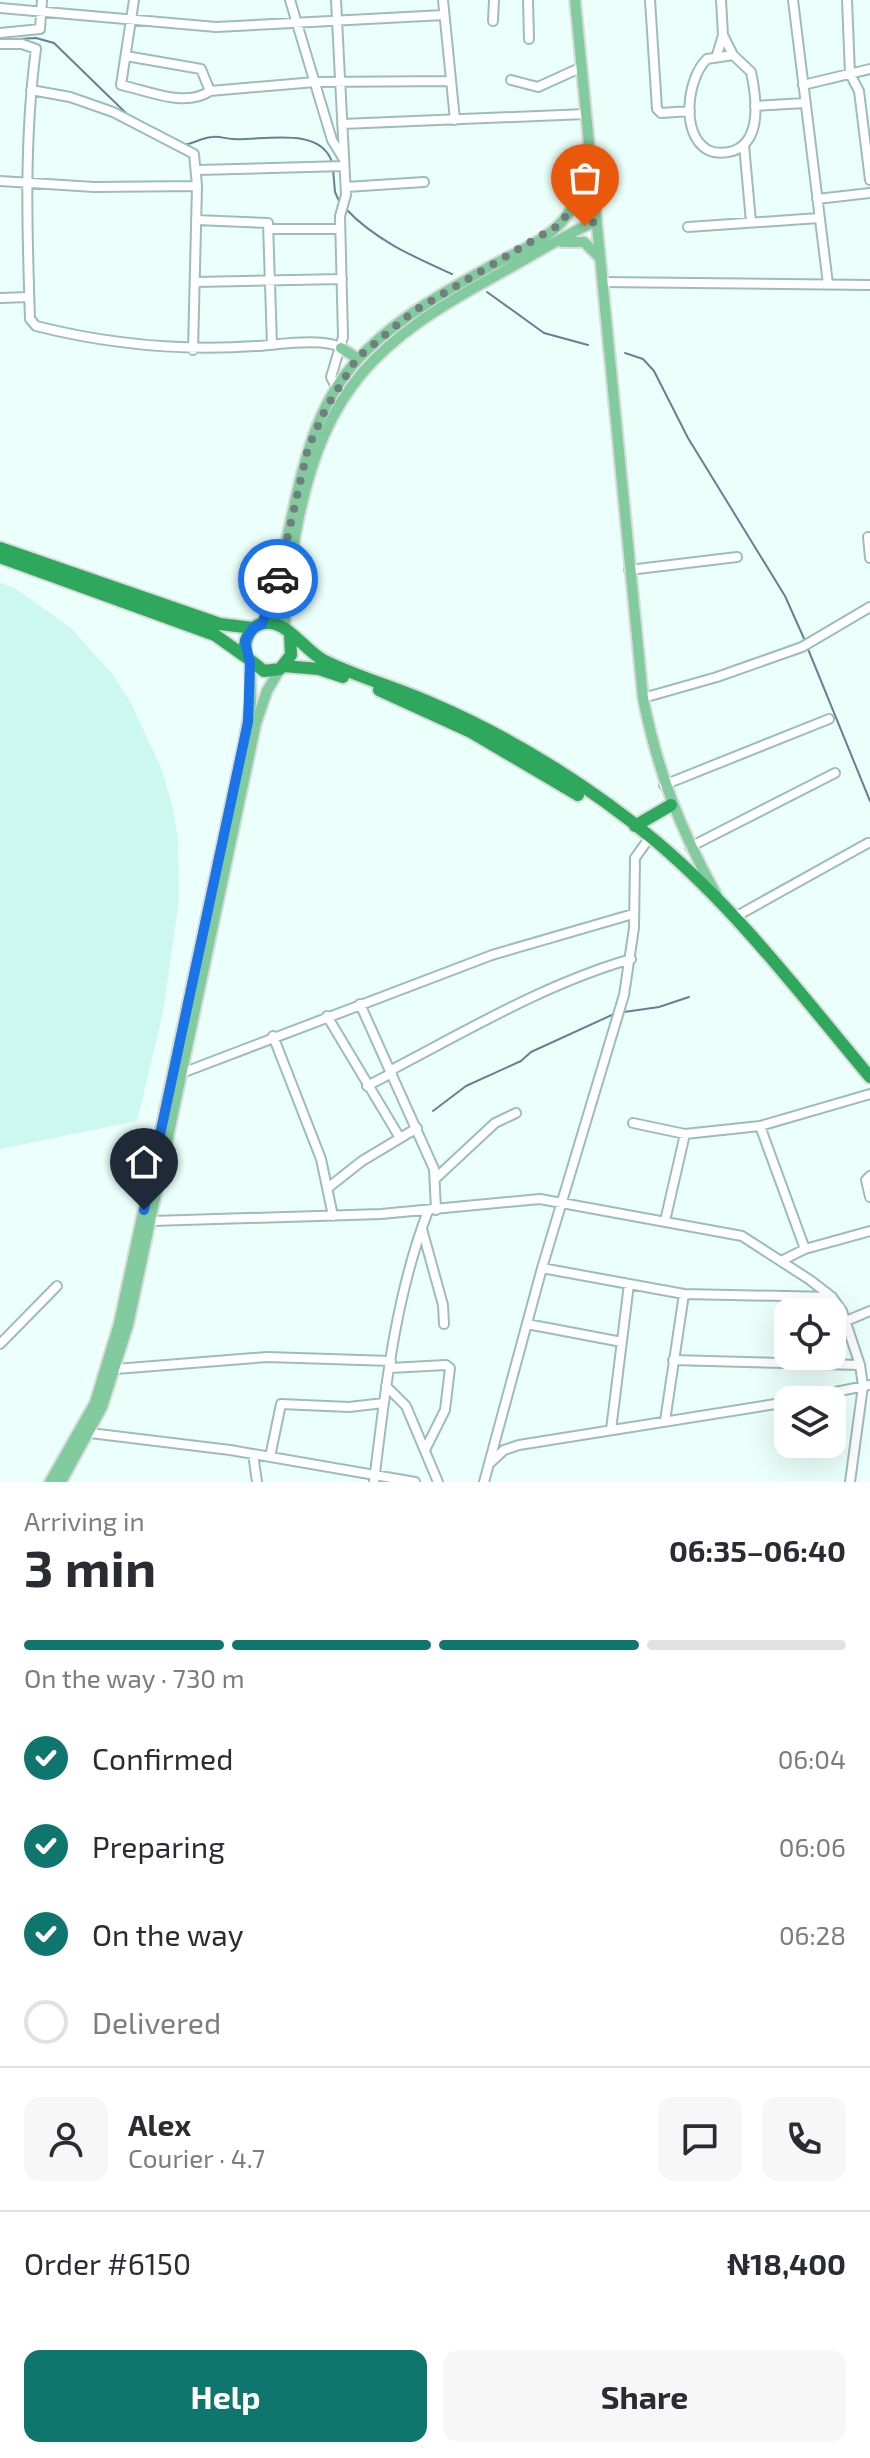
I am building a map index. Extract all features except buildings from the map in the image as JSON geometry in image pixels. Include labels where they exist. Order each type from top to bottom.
[{"type":"highway","points":[[0,548],[220,624],[257,626],[270,623],[288,632],[321,659],[432,703],[515,745],[650,837],[720,900],[870,1077]]},
{"type":"highway","points":[[0,557],[215,635],[264,671],[282,668],[331,673],[429,712],[511,754],[602,810],[630,822],[671,805]]},
{"type":"highway","points":[[248,660],[245,641],[257,626]]},
{"type":"highway","points":[[282,668],[293,649],[288,632]]},
{"type":"main road","points":[[575,0],[643,698],[671,805],[720,900]]},
{"type":"main road","points":[[257,626],[279,576],[308,448],[337,389],[357,358],[414,311],[559,225],[579,198],[590,159]]},
{"type":"main road","points":[[288,632],[286,578],[307,479],[324,432],[354,382],[388,344],[422,317],[596,221]]},
{"type":"main road","points":[[553,244],[578,240],[589,245],[600,258]]},
{"type":"main road","points":[[341,348],[357,358]]},
{"type":"main road","points":[[50,1482],[95,1403],[119,1324],[244,742],[251,703],[248,660]]},
{"type":"main road","points":[[61,1482],[90,1433],[116,1369],[152,1221],[256,723],[267,691],[282,668]]},
{"type":"main road","points":[[67,1482],[72,1465]]},
{"type":"street","points":[[134,0],[121,85],[198,99],[210,91],[315,82],[451,81]]},
{"type":"street","points":[[290,0],[346,187],[340,229],[341,348],[331,377],[337,389]]},
{"type":"street","points":[[336,0],[342,124],[339,165]]},
{"type":"street","points":[[443,0],[455,120]]},
{"type":"street","points":[[493,21],[494,0]]},
{"type":"street","points":[[528,0],[529,39]]},
{"type":"street","points":[[650,0],[657,109],[661,113],[690,111]]},
{"type":"street","points":[[721,0],[723,35],[717,55],[697,70],[690,111],[694,128],[706,149],[728,152],[744,145],[750,135],[755,106],[751,72],[733,55],[723,35]]},
{"type":"street","points":[[793,0],[828,284]]},
{"type":"street","points":[[847,0],[850,74],[859,91],[870,180]]},
{"type":"street","points":[[0,33],[40,29],[42,4]]},
{"type":"street","points":[[0,8],[42,4],[131,21],[216,27],[444,15]]},
{"type":"street","points":[[0,44],[22,44],[36,49],[31,90],[29,183],[30,319],[36,326],[193,350],[308,343],[341,348]]},
{"type":"street","points":[[717,55],[733,55]]},
{"type":"street","points":[[126,56],[201,69],[210,91]]},
{"type":"street","points":[[511,80],[538,87],[582,67]]},
{"type":"street","points":[[803,85],[870,69]]},
{"type":"street","points":[[31,90],[70,97],[126,118],[147,133],[194,154],[197,186],[193,350]]},
{"type":"street","points":[[755,106],[805,103]]},
{"type":"street","points":[[342,124],[586,114]]},
{"type":"street","points":[[744,145],[751,222]]},
{"type":"street","points":[[197,170],[339,165]]},
{"type":"street","points":[[0,181],[94,187],[197,186]]},
{"type":"street","points":[[346,187],[424,182]]},
{"type":"street","points":[[817,199],[870,193]]},
{"type":"street","points":[[688,227],[819,218]]},
{"type":"street","points":[[196,220],[263,221],[270,229],[272,345]]},
{"type":"street","points":[[270,229],[340,229]]},
{"type":"street","points":[[195,282],[342,279]]},
{"type":"street","points":[[602,282],[870,285]]},
{"type":"street","points":[[0,298],[29,297]]},
{"type":"street","points":[[868,537],[870,558]]},
{"type":"street","points":[[629,570],[737,557]]},
{"type":"street","points":[[643,698],[717,677],[807,644],[870,607]]},
{"type":"street","points":[[664,785],[829,719]]},
{"type":"street","points":[[690,847],[835,773]]},
{"type":"street","points":[[484,1482],[542,1268],[624,995],[631,959],[635,858],[650,837]]},
{"type":"street","points":[[735,917],[868,843]]},
{"type":"street","points":[[182,1073],[492,955],[633,914]]},
{"type":"street","points":[[367,1086],[489,1018],[607,966],[631,959]]},
{"type":"street","points":[[360,1004],[417,1128],[436,1178],[432,1210],[421,1228],[390,1364],[374,1479]]},
{"type":"street","points":[[327,1016],[400,1138]]},
{"type":"street","points":[[273,1036],[329,1187],[333,1216]]},
{"type":"street","points":[[633,1123],[685,1134],[760,1126],[870,1094]]},
{"type":"street","points":[[436,1178],[495,1123],[516,1113]]},
{"type":"street","points":[[760,1126],[805,1249]]},
{"type":"street","points":[[329,1187],[362,1161],[417,1128]]},
{"type":"street","points":[[665,1221],[685,1134]]},
{"type":"street","points":[[870,1176],[866,1180],[870,1197]]},
{"type":"street","points":[[152,1221],[333,1216],[540,1199],[562,1201],[742,1236],[832,1297]]},
{"type":"street","points":[[421,1228],[443,1305],[444,1324]]},
{"type":"street","points":[[781,1261],[805,1249],[870,1231]]},
{"type":"street","points":[[542,1268],[684,1294],[832,1297]]},
{"type":"street","points":[[611,1430],[629,1284]]},
{"type":"street","points":[[0,1344],[57,1286]]},
{"type":"street","points":[[665,1421],[684,1294]]},
{"type":"street","points":[[850,1482],[867,1386],[846,1321],[870,1311]]},
{"type":"street","points":[[527,1324],[622,1342]]},
{"type":"street","points":[[116,1369],[267,1357],[446,1365],[450,1368],[445,1410],[426,1448]]},
{"type":"street","points":[[673,1360],[860,1365]]},
{"type":"street","points":[[386,1386],[406,1406],[438,1482]]},
{"type":"street","points":[[846,1390],[867,1386]]},
{"type":"street","points":[[270,1457],[281,1404],[349,1407],[384,1403]]},
{"type":"street","points":[[489,1464],[504,1450],[519,1445],[774,1404]]},
{"type":"street","points":[[90,1433],[253,1454],[374,1479],[415,1482]]},
{"type":"street","points":[[253,1454],[257,1482]]},
{"type":"street","points":[[339,1482],[341,1470]]},
{"type":"shaded area","points":[[0,583],[13,587],[70,627],[113,675],[130,701],[162,770],[173,809],[178,841],[179,900],[163,1012],[137,1121],[0,1149]]},
{"type":"waterway","points":[[1,40],[36,38],[54,43],[131,118]]},
{"type":"waterway","points":[[183,145],[216,137],[288,137],[315,143],[325,150],[332,162]]},
{"type":"waterway","points":[[333,169],[339,201]]},
{"type":"waterway","points":[[346,209],[382,239],[452,274]]},
{"type":"waterway","points":[[487,292],[544,333],[588,345]]},
{"type":"waterway","points":[[625,353],[643,359],[654,371],[688,438],[785,596],[806,643]]},
{"type":"waterway","points":[[808,649],[870,801]]},
{"type":"waterway","points":[[624,1012],[659,1007],[689,997]]},
{"type":"waterway","points":[[433,1111],[466,1086],[614,1014]]},
{"type":"way so far","points":[[278,579],[308,448],[326,408],[357,358],[414,311],[559,225],[584,188],[590,159],[596,221],[585,226]]},
{"type":"route","points":[[144,1210],[248,722],[250,663],[244,649],[245,641],[253,628],[262,624],[278,579]]}]
